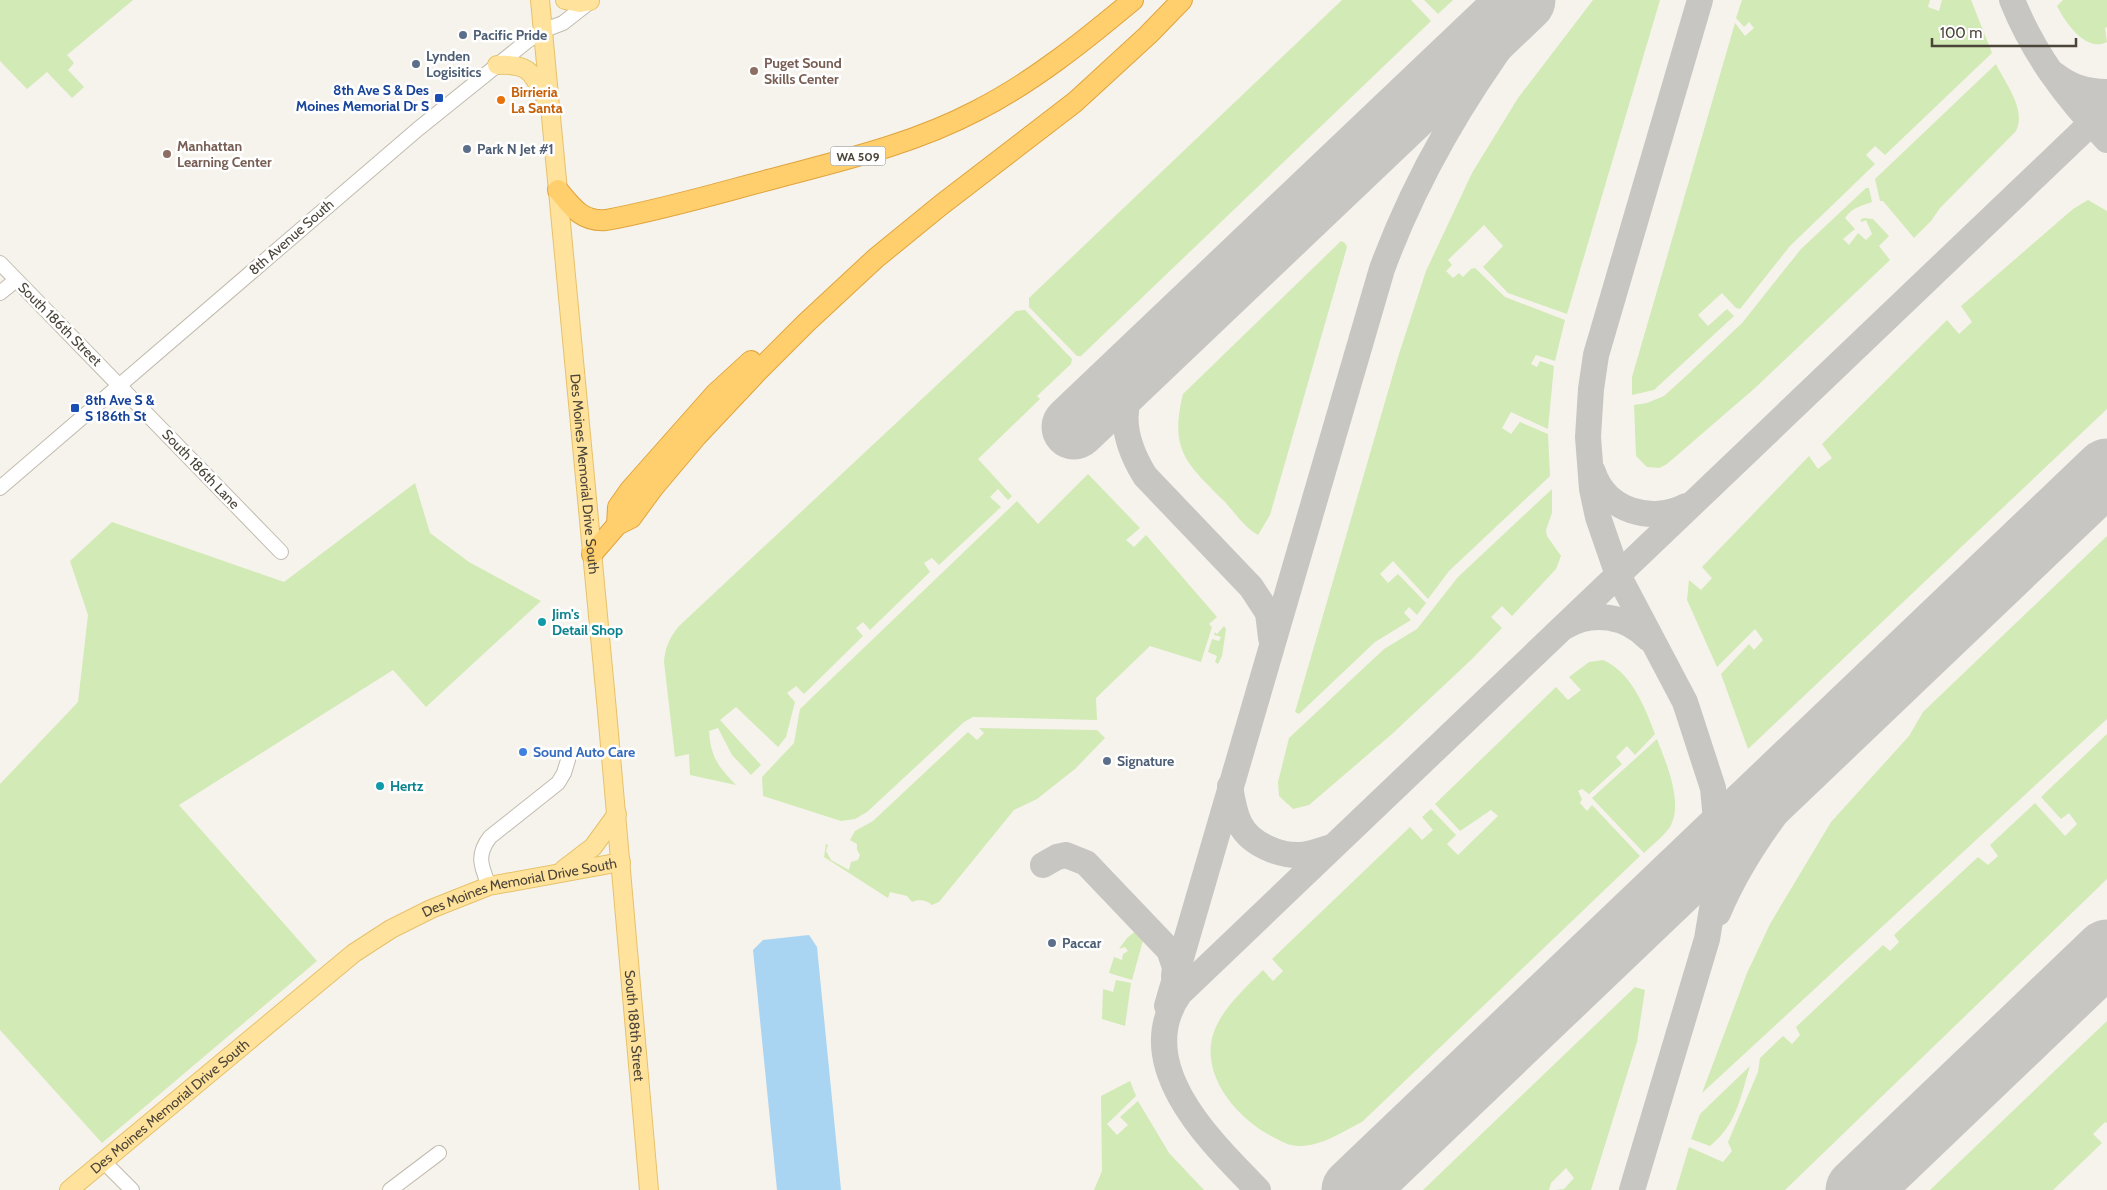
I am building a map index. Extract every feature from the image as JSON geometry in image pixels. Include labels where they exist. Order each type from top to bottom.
[{"type":"highway","name":"WA 509","points":[[558,190],[571,207],[581,215],[593,220],[606,220],[753,184],[891,146],[936,131],[1016,89],[1100,28],[1133,0]]},
{"type":"highway","points":[[617,525],[618,507],[630,490],[716,393],[912,215],[1015,137],[1087,78],[1168,0]]},
{"type":"highway","points":[[592,554],[617,525],[631,518],[653,488],[735,395],[820,310],[876,258],[942,204],[1075,102],[1136,46],[1182,0]]},
{"type":"main road","name":"Des Moines Memorial Drive South","points":[[69,1190],[354,953],[407,921],[489,886],[621,862],[540,0]]},
{"type":"main road","points":[[566,0],[580,3],[591,1]]},
{"type":"main road","points":[[497,65],[515,64],[530,70],[551,108]]},
{"type":"main road","points":[[558,874],[594,847],[617,814]]},
{"type":"main road","name":"South 188th Street","points":[[621,862],[650,1190]]},
{"type":"street","name":"8th Avenue South","points":[[0,488],[418,129],[542,31],[563,23],[591,1]]},
{"type":"street","name":"South 186th Street","points":[[0,263],[121,385]]},
{"type":"street","points":[[0,293],[16,280]]},
{"type":"street","name":"South 186th Lane","points":[[121,385],[281,552]]},
{"type":"street","points":[[489,886],[480,862],[483,846],[490,838],[558,783],[564,773],[568,760]]},
{"type":"street","points":[[390,1190],[439,1153]]},
{"type":"street","points":[[103,1161],[132,1190]]},
{"type":"green space","points":[[0,0],[133,0],[67,55],[74,63],[68,70],[84,87],[72,98],[47,72],[27,89],[0,61]]},
{"type":"green space","points":[[1342,0],[1411,0],[1431,21],[1081,356],[1077,356],[1029,307],[1029,298]]},
{"type":"green space","points":[[1424,0],[1453,0],[1438,14]]},
{"type":"green space","points":[[1593,0],[1660,0],[1567,314],[1508,293],[1483,267],[1503,246],[1484,225],[1448,260],[1452,265],[1446,271],[1453,278],[1459,273],[1463,277],[1471,269],[1475,268],[1505,297],[1565,320],[1555,361],[1536,355],[1531,364],[1537,367],[1540,361],[1554,366],[1548,429],[1511,412],[1502,428],[1511,434],[1520,422],[1548,434],[1550,476],[1449,571],[1428,599],[1393,561],[1380,574],[1388,583],[1398,574],[1426,603],[1417,615],[1409,607],[1404,613],[1411,620],[1375,642],[1299,714],[1295,712],[1398,357],[1426,271],[1472,173],[1518,98]]},
{"type":"green space","points":[[1742,0],[1930,0],[1928,7],[1939,11],[1942,0],[1971,0],[1992,53],[1885,155],[1875,146],[1866,155],[1875,164],[1790,246],[1740,309],[1736,308],[1722,293],[1698,315],[1708,326],[1727,309],[1734,316],[1654,390],[1632,395],[1632,377],[1735,23],[1745,36],[1754,28],[1749,22],[1744,27],[1736,18]]},
{"type":"green space","points":[[2063,0],[2107,0],[2107,27],[2105,28],[2107,42],[2091,43],[2077,34],[2065,20],[2057,6]]},
{"type":"green space","points":[[1996,64],[2017,106],[2019,123],[2016,131],[1940,208],[1931,221],[1914,238],[1883,201],[1880,201],[1875,179]]},
{"type":"green space","points":[[1866,188],[1869,188],[1872,202],[1853,210],[1845,218],[1855,229],[1843,239],[1849,245],[1858,233],[1866,240],[1872,234],[1866,220],[1862,222],[1860,220],[1864,218],[1873,219],[1889,236],[1879,246],[1890,260],[1755,388],[1667,464],[1659,468],[1647,467],[1636,456],[1634,405],[1647,403],[1664,396],[1686,376],[1742,323],[1801,249]]},
{"type":"green space","points":[[2088,200],[2107,211],[2107,409],[1748,749],[1721,674],[1749,644],[1754,650],[1763,640],[1755,629],[1717,667],[1687,600],[1689,580],[1701,590],[1712,578],[1702,567],[1809,456],[1818,469],[1832,458],[1822,444],[1947,320],[1959,334],[1972,322],[1961,306],[2073,209]]},
{"type":"green space","points":[[1341,241],[1347,247],[1270,515],[1258,535],[1244,524],[1200,477],[1184,455],[1178,430],[1183,394]]},
{"type":"green space","points":[[1025,310],[1072,359],[1071,364],[1037,396],[1040,399],[978,459],[1012,496],[1008,500],[998,489],[990,497],[1001,507],[939,565],[932,558],[924,563],[930,572],[870,630],[863,622],[856,628],[863,636],[804,694],[796,686],[787,693],[795,702],[786,737],[778,747],[736,707],[720,720],[761,765],[751,775],[732,755],[718,728],[709,731],[714,755],[720,767],[736,785],[690,775],[689,754],[675,757],[664,662],[668,644],[678,627],[1016,311]]},
{"type":"green space","points":[[1088,474],[1140,528],[1126,540],[1134,547],[1146,535],[1217,617],[1209,624],[1212,627],[1201,662],[1150,646],[1096,698],[1097,720],[973,717],[964,722],[867,812],[855,819],[841,821],[763,796],[762,777],[794,743],[800,709],[1017,501],[1038,524]]},
{"type":"green space","points":[[415,483],[430,533],[469,562],[541,601],[426,707],[393,670],[179,805],[317,961],[102,1143],[0,1030],[0,784],[78,702],[88,615],[70,561],[112,522],[284,582]]},
{"type":"green space","points":[[1552,489],[1552,513],[1546,530],[1547,536],[1561,556],[1556,569],[1512,616],[1502,606],[1491,617],[1502,628],[1471,660],[1392,734],[1309,805],[1293,809],[1279,796],[1278,782],[1289,738],[1384,649],[1417,629],[1458,577]]},
{"type":"green space","points":[[2107,536],[2107,719],[1702,1093],[1747,973],[1770,924],[1831,822],[1909,736],[1923,712]]},
{"type":"green space","points":[[1224,626],[1226,629],[1222,656],[1218,664],[1215,662],[1217,656],[1208,652],[1212,639],[1219,641],[1221,637],[1214,635],[1215,632],[1217,634]]},
{"type":"green space","points":[[1603,660],[1622,673],[1636,691],[1655,734],[1635,755],[1627,746],[1616,757],[1622,764],[1589,794],[1582,789],[1578,791],[1582,799],[1580,803],[1587,811],[1592,805],[1640,856],[1362,1122],[1328,1140],[1300,1146],[1286,1144],[1259,1129],[1234,1107],[1216,1078],[1211,1062],[1211,1046],[1215,1029],[1224,1013],[1263,970],[1273,981],[1283,971],[1272,959],[1410,827],[1422,840],[1433,830],[1422,817],[1431,809],[1456,835],[1447,844],[1458,855],[1498,816],[1491,810],[1460,831],[1435,804],[1556,687],[1568,700],[1581,690],[1569,677],[1589,662]]},
{"type":"green space","points":[[979,728],[1097,730],[1105,738],[1075,769],[1037,799],[1014,810],[939,902],[932,905],[923,901],[912,902],[907,896],[890,892],[888,898],[824,857],[826,844],[828,845],[826,851],[831,860],[849,870],[851,862],[858,860],[860,855],[857,850],[857,844],[850,840],[855,831],[873,821],[968,732],[977,740],[984,733]]},
{"type":"green space","points":[[2107,734],[2107,879],[1785,1190],[1676,1190],[1689,1147],[1723,1162],[1732,1151],[1728,1142],[1758,1072],[1760,1058],[1783,1036],[1792,1044],[1800,1035],[1796,1027],[1883,945],[1890,951],[1899,942],[1894,935],[1978,857],[1988,865],[1998,856],[1990,845],[2035,803],[2065,836],[2077,824],[2069,813],[2061,819],[2041,797]]},
{"type":"green space","points":[[1657,739],[1672,783],[1675,806],[1674,817],[1670,827],[1644,853],[1592,798]]},
{"type":"green space","points":[[1137,930],[1144,937],[1132,980],[1109,973],[1114,957],[1122,960],[1123,954],[1128,951],[1125,947],[1119,949],[1127,938]]},
{"type":"green space","points":[[1116,980],[1131,983],[1125,1026],[1102,1019],[1103,989],[1113,992]]},
{"type":"green space","points":[[1635,987],[1645,990],[1637,1042],[1591,1190],[1555,1190],[1564,1189],[1574,1178],[1566,1168],[1551,1183],[1549,1190],[1423,1190]]},
{"type":"green space","points":[[2107,1021],[2107,1123],[2105,1122],[2093,1134],[2102,1143],[2053,1190],[1930,1190]]},
{"type":"green space","points":[[1750,1066],[1736,1110],[1719,1138],[1710,1146],[1691,1139],[1700,1114]]},
{"type":"green space","points":[[1130,1081],[1136,1096],[1107,1124],[1117,1135],[1128,1125],[1120,1117],[1138,1101],[1169,1153],[1204,1190],[1094,1190],[1102,1171],[1101,1096]]},
{"type":"water","points":[[809,935],[817,947],[841,1190],[777,1190],[753,950],[763,940]]},
{"type":"taxiway","points":[[1167,1006],[1382,269],[1412,197],[1448,128],[1490,63],[1536,0]]},
{"type":"taxiway","points":[[1632,1190],[1707,939],[1715,891],[1718,842],[1713,788],[1685,702],[1618,575],[1598,517],[1592,489],[1588,437],[1591,389],[1596,355],[1700,0]]},
{"type":"taxiway","points":[[2012,0],[2030,39],[2053,75],[2078,108],[2107,140]]},
{"type":"taxiway","points":[[2054,74],[2079,88],[2107,92]]},
{"type":"taxiway","points":[[1258,1190],[1200,1126],[1183,1100],[1170,1074],[1164,1047],[1167,1020],[1180,993],[2107,108]]},
{"type":"taxiway","points":[[1149,358],[1139,373],[1127,402],[1126,430],[1136,460],[1145,476],[1251,587],[1268,613],[1271,638]]},
{"type":"taxiway","points":[[1593,472],[1599,485],[1608,496],[1619,505],[1632,510],[1659,514],[1686,506]]},
{"type":"taxiway","points":[[1566,626],[1587,618],[1609,618],[1620,620],[1630,625],[1648,638]]},
{"type":"taxiway","points":[[1718,913],[1734,879],[1775,815],[1823,755],[1899,669]]},
{"type":"taxiway","points":[[1230,786],[1232,801],[1240,824],[1258,843],[1275,851],[1292,855],[1309,854],[1331,847]]},
{"type":"taxiway","points":[[1043,865],[1057,857],[1066,855],[1086,863],[1169,950],[1175,967],[1174,976]]},
{"type":"runway","points":[[1074,427],[1523,0]]},
{"type":"runway","points":[[1354,1190],[2107,471]]},
{"type":"runway","points":[[1858,1190],[2107,952]]},
{"type":"place","name":"Pacific Pride","points":[[463,35]]},
{"type":"place","name":"Lynden Logisitics","points":[[416,64]]},
{"type":"place","name":"Puget Sound Skills Center","points":[[754,71]]},
{"type":"place","name":"8th Ave S & Des Moines Memorial Dr S","points":[[439,98]]},
{"type":"place","name":"Birrieria La Santa","points":[[501,100]]},
{"type":"place","name":"Park N Jet #1","points":[[467,149]]},
{"type":"place","name":"Manhattan Learning Center","points":[[167,154]]},
{"type":"place","name":"8th Ave S & S 186th St","points":[[75,408]]},
{"type":"place","name":"Jim's Detail Shop","points":[[542,622]]},
{"type":"place","name":"Sound Auto Care","points":[[523,752]]},
{"type":"place","name":"Signature","points":[[1107,761]]},
{"type":"place","name":"Hertz","points":[[380,786]]},
{"type":"place","name":"Paccar","points":[[1052,943]]}]
